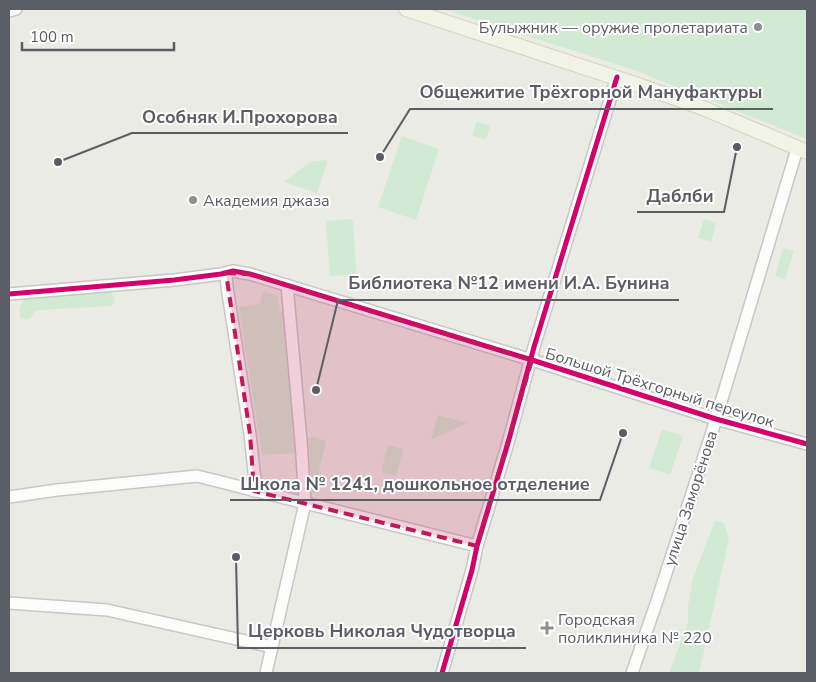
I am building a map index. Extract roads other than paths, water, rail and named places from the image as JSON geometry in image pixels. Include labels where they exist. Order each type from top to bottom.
[{"type":"main road","points":[[406,9],[617,77],[703,108],[802,150]]},
{"type":"street","points":[[9,11],[16,9]]},
{"type":"street","points":[[442,673],[472,570],[477,546],[617,77]]},
{"type":"street","name":"улица Заморёнова","points":[[632,673],[657,601],[802,150]]},
{"type":"street","name":"Большой Трёхгорный переулок","points":[[9,294],[165,281],[240,271],[532,360],[716,419],[807,444]]},
{"type":"street","points":[[226,273],[250,434],[255,481],[254,491]]},
{"type":"street","points":[[266,673],[305,503],[287,285]]},
{"type":"street","points":[[9,497],[49,491],[197,476],[477,546]]},
{"type":"street","points":[[9,603],[107,610],[272,647]]},
{"type":"place","name":"Булыжник — оружие пролетариата","points":[[758,27]]},
{"type":"place","name":"Даблби","points":[[737,147]]},
{"type":"place","name":"Общежитие Трёхгорной Мануфактуры","points":[[380,157]]},
{"type":"place","name":"Особняк И.Прохорова","points":[[58,162]]},
{"type":"place","name":"Академия джаза","points":[[193,200]]},
{"type":"place","name":"Библиотека №12 имени И.А. Бунина","points":[[316,390]]},
{"type":"place","name":"Школа № 1241, дошкольное отделение","points":[[623,433]]},
{"type":"place","name":"Церковь Николая Чудотворца","points":[[236,557]]},
{"type":"place","name":"Городская поликлиника № 220","points":[[547,628]]}]
